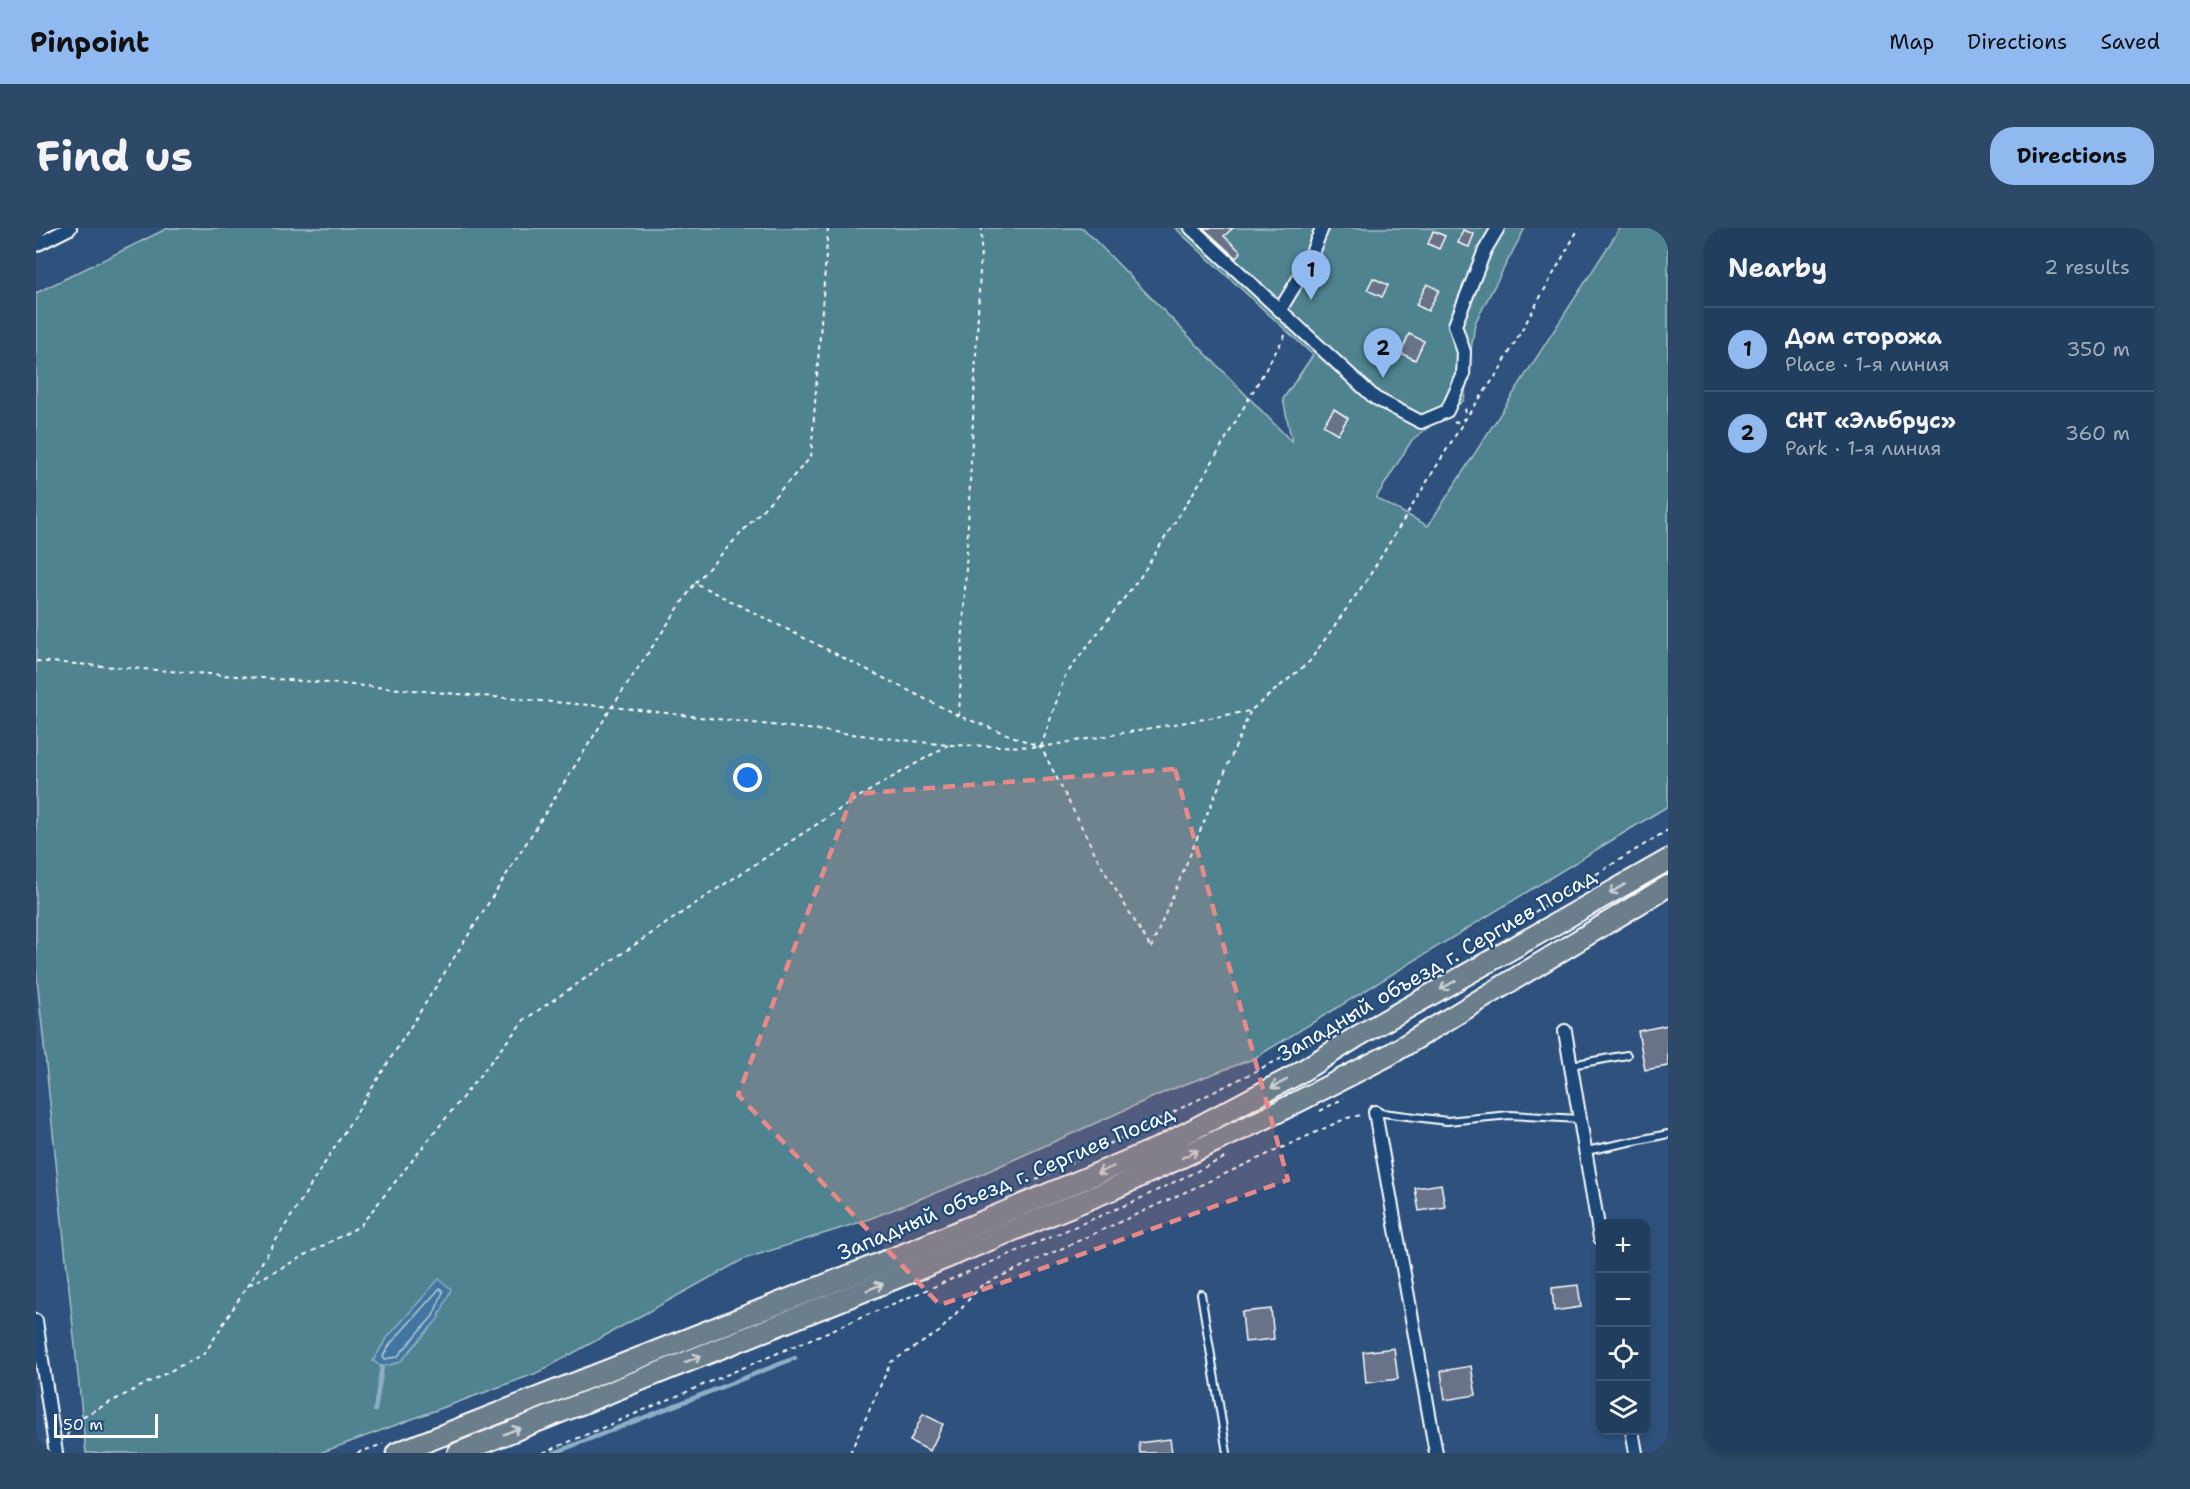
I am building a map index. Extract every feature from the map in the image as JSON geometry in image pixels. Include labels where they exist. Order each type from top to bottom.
[{"type":"main road","name":"Западный объезд г. Сергиев Посад","points":[[394,1447],[919,1248],[1158,1148],[1294,1076],[1358,1036],[1668,860]]},
{"type":"main road","name":"Западный объезд г. Сергиев Посад","points":[[458,1453],[1113,1190],[1268,1117],[1389,1055],[1668,886]]},
{"type":"street","points":[[36,245],[70,228]]},
{"type":"street","points":[[1191,228],[1375,398],[1421,422],[1447,411],[1463,376],[1464,352],[1455,325],[1485,250],[1498,228]]},
{"type":"street","points":[[1280,310],[1307,265],[1323,228]]},
{"type":"street","points":[[1565,1030],[1597,1219]]},
{"type":"street","points":[[1375,1112],[1436,1453]]},
{"type":"street","points":[[36,1328],[56,1453]]},
{"type":"street","points":[[1633,1435],[1636,1453]]},
{"type":"lane","points":[[1571,1065],[1627,1055]]},
{"type":"lane","points":[[1375,1112],[1447,1121],[1510,1115],[1580,1119]]},
{"type":"lane","points":[[1586,1151],[1668,1134]]},
{"type":"lane","points":[[1201,1294],[1227,1453]]},
{"type":"path","points":[[66,1440],[72,1422],[205,1353],[612,707],[695,583],[811,457],[828,228]]},
{"type":"path","points":[[959,716],[982,228]]},
{"type":"path","points":[[695,583],[959,716],[1041,747],[1102,867],[1151,948],[1250,711],[1309,662],[1368,578],[1466,418],[1499,371],[1579,228]]},
{"type":"path","points":[[1041,747],[1065,676],[1141,576],[1210,466],[1293,322]]},
{"type":"path","points":[[1463,376],[1466,418]]},
{"type":"path","points":[[1448,426],[1466,418]]},
{"type":"path","points":[[37,661],[612,707],[948,745],[1041,747],[1250,711]]},
{"type":"path","points":[[248,1286],[360,1226],[524,1020],[711,893],[862,795],[948,745]]},
{"type":"path","points":[[1481,946],[1668,830]]},
{"type":"path","points":[[1036,1179],[1282,1059],[1352,1019]]},
{"type":"path","points":[[850,1453],[891,1362],[939,1332],[982,1285],[1347,1118],[1375,1112]]},
{"type":"path","points":[[357,1453],[394,1447]]},
{"type":"highlighted area","points":[[1175,769],[1288,1180],[940,1305],[738,1095],[853,794]]},
{"type":"green space","points":[[168,228],[1083,228],[1292,442],[1283,399],[1313,355],[1175,228],[1525,228],[1475,323],[1464,400],[1412,440],[1376,498],[1428,526],[1620,228],[1668,228],[1668,806],[1253,1059],[1167,1091],[973,1178],[864,1221],[744,1259],[537,1373],[320,1453],[86,1453],[36,968],[36,293]]},
{"type":"water","points":[[439,1279],[451,1289],[438,1319],[400,1362],[382,1367],[373,1361],[386,1339]]},
{"type":"building","points":[[1203,228],[1233,228],[1224,236],[1241,252],[1236,258]]},
{"type":"building","points":[[1463,230],[1474,234],[1469,247],[1458,243]]},
{"type":"building","points":[[1433,231],[1445,236],[1439,249],[1428,244]]},
{"type":"building","points":[[1373,278],[1388,285],[1382,297],[1367,290]]},
{"type":"building","points":[[1427,284],[1439,290],[1428,311],[1416,305]]},
{"type":"building","points":[[1409,334],[1424,341],[1415,360],[1401,353]]},
{"type":"building","points":[[1334,409],[1348,418],[1338,434],[1323,425]]},
{"type":"building","points":[[1668,1025],[1668,1066],[1645,1070],[1638,1031]]},
{"type":"building","points":[[1441,1184],[1445,1207],[1419,1211],[1415,1188]]},
{"type":"building","points":[[1578,1285],[1581,1307],[1554,1311],[1552,1288]]},
{"type":"building","points":[[1271,1309],[1274,1339],[1245,1342],[1242,1312]]},
{"type":"building","points":[[1394,1348],[1398,1379],[1366,1383],[1363,1352]]},
{"type":"building","points":[[1471,1366],[1476,1395],[1445,1400],[1441,1371]]},
{"type":"building","points":[[923,1414],[943,1424],[930,1451],[910,1441]]},
{"type":"building","points":[[1170,1439],[1172,1453],[1140,1453],[1139,1443]]},
{"type":"waterway","points":[[554,1453],[795,1358]]},
{"type":"waterway","points":[[375,1410],[382,1367]]},
{"type":"place","name":"Дом сторожа","points":[[1311,300]]},
{"type":"place","name":"СНТ «Эльбрус»","points":[[1383,378]]}]
